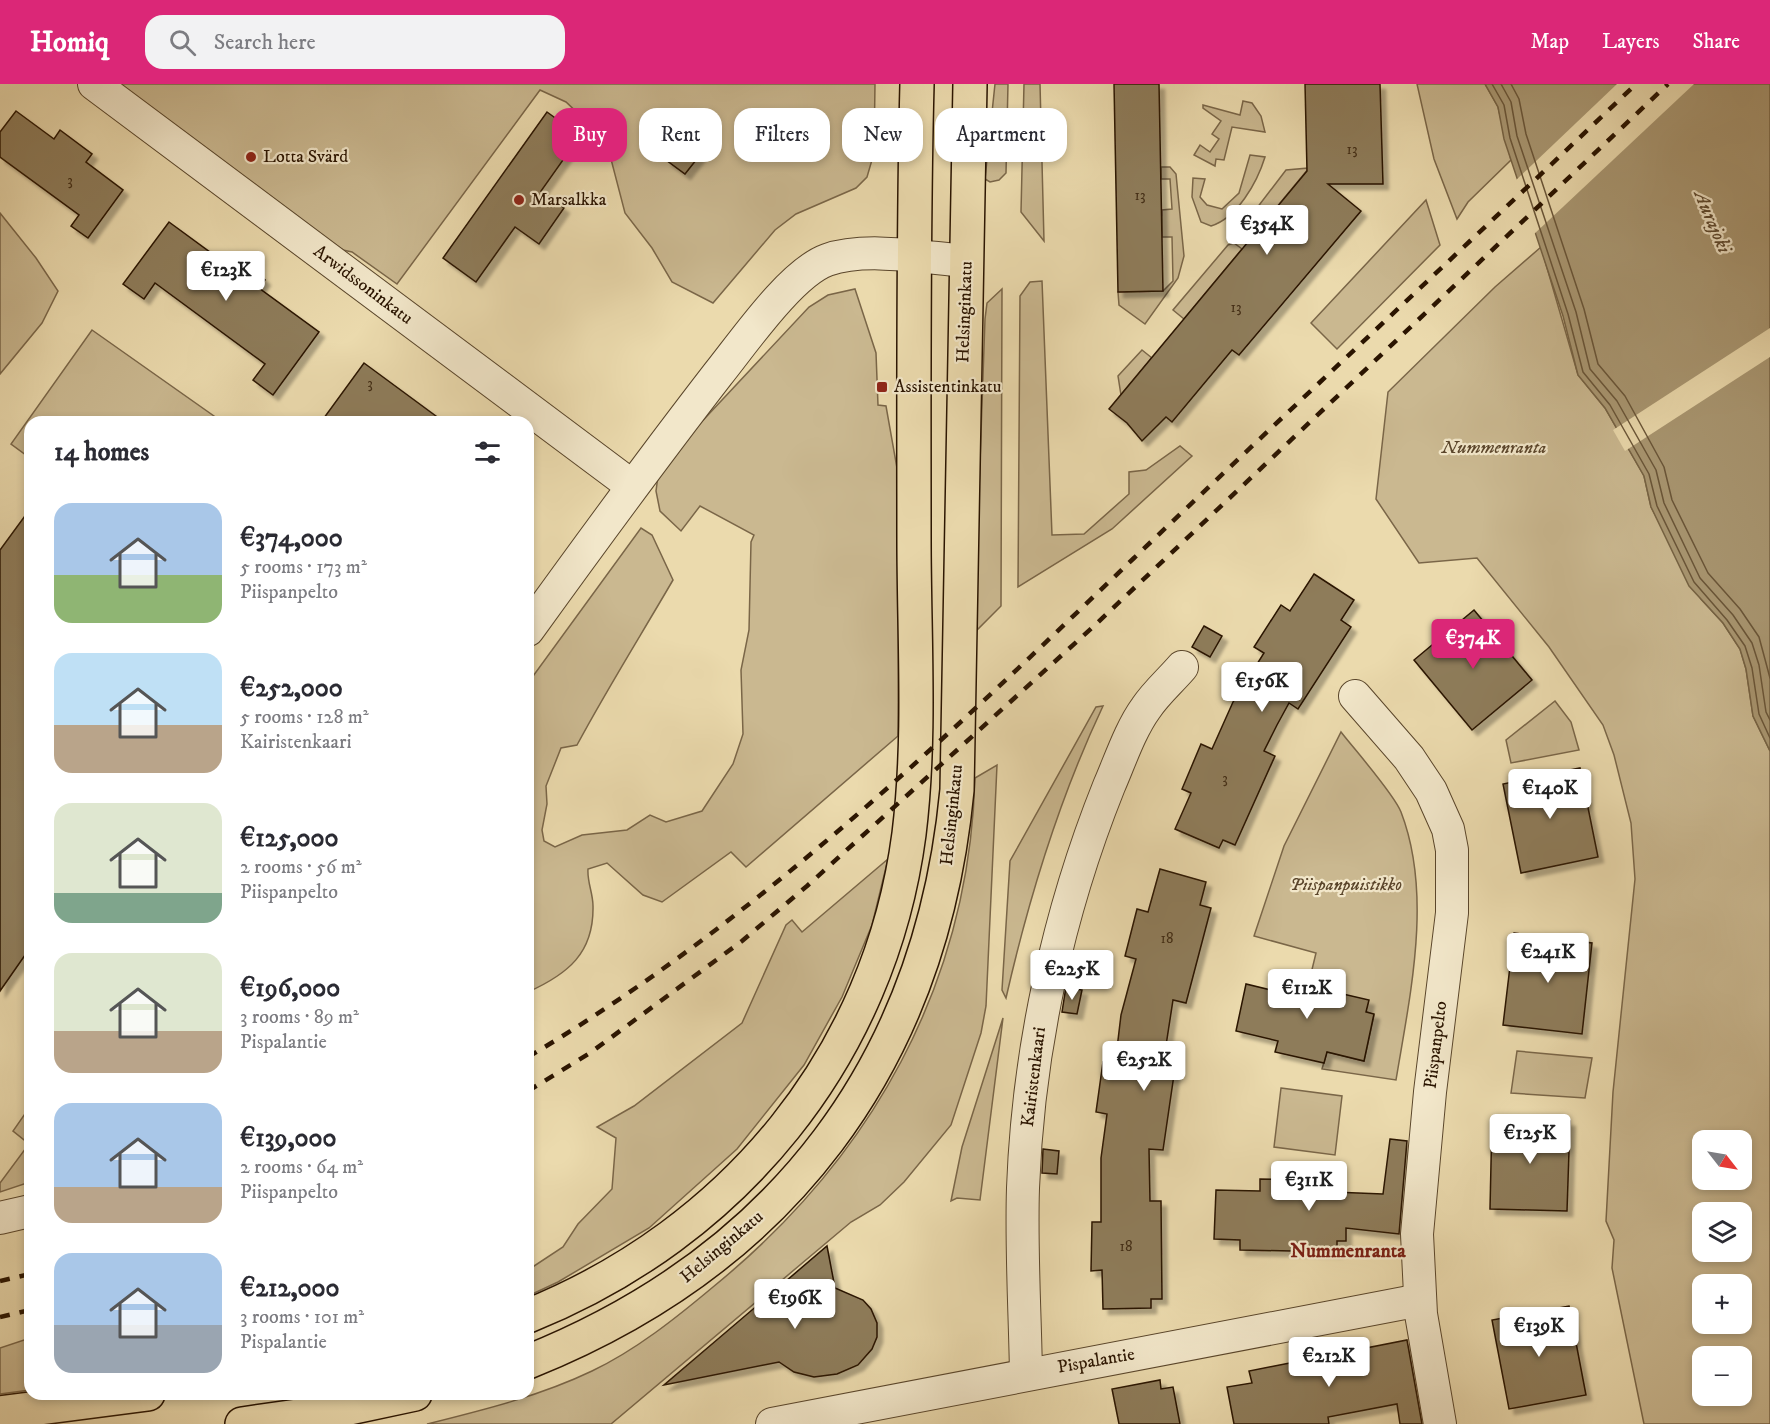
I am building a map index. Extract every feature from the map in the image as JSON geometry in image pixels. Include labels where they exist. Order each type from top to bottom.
[{"type":"main road","points":[[534,1313],[620,1273],[657,1248],[708,1209],[757,1160],[795,1115],[832,1059],[872,975],[885,941],[898,890],[911,810],[914,727],[914,257],[917,84]]},
{"type":"main road","name":"Helsinginkatu","points":[[534,1359],[599,1332],[691,1276],[732,1244],[787,1191],[855,1104],[896,1029],[914,988],[938,912],[949,860],[957,790],[970,84]]},
{"type":"main road","points":[[0,1413],[101,1400]]},
{"type":"main road","points":[[242,1424],[337,1417],[395,1400]]},
{"type":"street","name":"Arwidssoninkatu","points":[[94,84],[632,486]]},
{"type":"street","points":[[534,622],[632,486],[745,340],[800,277],[825,261],[850,254],[967,261]]},
{"type":"street","name":"Kairistenkaari","points":[[1026,1374],[1022,1236],[1026,1138],[1041,1020],[1058,942],[1086,846],[1120,761],[1144,709],[1182,667]]},
{"type":"street","name":"Piispanpelto","points":[[1355,696],[1409,758],[1431,791],[1448,829],[1452,850],[1452,913],[1430,1092],[1417,1234],[1420,1300],[1440,1424]]},
{"type":"street","points":[[0,1218],[24,1212]]},
{"type":"street","name":"Pispalantie","points":[[772,1424],[886,1413],[1026,1374],[1420,1300]]},
{"type":"green space","points":[[113,84],[875,84],[875,108],[842,108],[842,162],[871,162],[867,177],[856,188],[796,214],[775,230],[713,303],[672,282],[652,248],[625,213],[612,162],[627,162],[627,108],[572,108],[566,102],[540,90],[397,284],[352,252],[343,250],[298,221]]},
{"type":"green space","points":[[995,84],[1008,84],[1007,108],[992,108]]},
{"type":"green space","points":[[1024,84],[1040,84],[1041,108],[1023,108]]},
{"type":"green space","points":[[1417,84],[1485,84],[1498,107],[1511,160],[1468,202],[1457,219],[1434,159]]},
{"type":"green space","points":[[1243,101],[1252,103],[1261,116],[1265,132],[1232,127],[1224,160],[1216,159],[1215,166],[1194,155],[1200,145],[1210,152],[1219,139],[1212,134],[1221,121],[1203,108],[1203,105],[1240,115]]},
{"type":"green space","points":[[1250,155],[1265,157],[1257,178],[1245,198],[1229,216],[1220,222],[1211,226],[1201,222],[1192,197],[1193,178],[1205,179],[1200,197],[1207,205],[1222,209],[1239,193]]},
{"type":"green space","points":[[987,162],[1006,162],[1006,173],[999,180],[990,182],[985,179]]},
{"type":"green space","points":[[1022,162],[1042,162],[1044,241],[1021,212]]},
{"type":"green space","points":[[1161,167],[1170,167],[1176,174],[1184,256],[1178,278],[1145,324],[1119,305],[1118,292],[1163,291],[1173,281],[1172,237],[1162,237],[1162,210],[1172,209],[1170,179],[1161,179]]},
{"type":"green space","points":[[1309,168],[1257,231],[1247,221],[1286,170]]},
{"type":"green space","points":[[1426,200],[1440,245],[1337,349],[1311,323]]},
{"type":"green space","points":[[0,213],[36,258],[58,291],[42,323],[0,374]]},
{"type":"green space","points":[[1234,243],[1242,249],[1184,319],[1173,310],[1228,245]]},
{"type":"green space","name":"Nummenranta","points":[[1541,247],[1578,375],[1605,408],[1644,476],[1651,507],[1701,599],[1723,623],[1740,649],[1746,669],[1753,716],[1770,751],[1770,1424],[1644,1424],[1612,1268],[1614,1240],[1606,1221],[1613,1092],[1635,879],[1631,823],[1614,755],[1603,725],[1549,647],[1477,558],[1419,563],[1376,499],[1388,392],[1495,287]]},
{"type":"green space","points":[[1042,281],[1052,535],[1084,534],[1129,494],[1129,472],[1146,470],[1180,446],[1192,456],[1112,529],[1018,587],[1020,296],[1030,282]]},
{"type":"green space","points":[[855,289],[876,353],[878,405],[886,406],[897,468],[899,505],[898,736],[746,867],[731,852],[662,902],[643,895],[607,863],[588,869],[593,901],[589,937],[576,960],[555,978],[534,989],[534,675],[641,528],[652,535],[673,580],[577,745],[561,748],[546,786],[547,804],[542,830],[544,841],[555,847],[582,835],[627,830],[650,815],[666,822],[702,811],[733,764],[743,734],[741,670],[749,630],[751,542],[754,535],[700,506],[681,531],[660,511],[656,491],[658,476],[693,431],[809,307],[828,295]]},
{"type":"green space","points":[[1002,289],[1001,606],[974,633],[985,319],[987,303]]},
{"type":"green space","points":[[92,330],[214,416],[31,416]]},
{"type":"green space","points":[[1142,350],[1152,358],[1121,395],[1118,376]]},
{"type":"green space","points":[[24,426],[24,454],[11,444]]},
{"type":"green space","points":[[1555,701],[1571,722],[1579,750],[1511,763],[1506,740]]},
{"type":"green space","points":[[1103,706],[1087,741],[1047,849],[1006,998],[1002,990],[1010,861],[1096,707]]},
{"type":"green space","name":"Piispanpuistikko","points":[[1341,732],[1397,804],[1411,844],[1416,877],[1416,945],[1396,1080],[1322,1069],[1327,1052],[1364,1061],[1374,1015],[1308,986],[1316,953],[1254,936],[1284,846]]},
{"type":"green space","points":[[997,765],[986,1006],[981,1033],[951,1125],[904,1182],[880,1205],[851,1222],[611,1424],[427,1424],[516,1400],[534,1400],[534,1394],[608,1363],[670,1322],[713,1287],[769,1237],[820,1182],[864,1124],[901,1062],[931,996],[954,927],[968,854],[975,778]]},
{"type":"green space","points":[[888,859],[872,925],[842,997],[804,1065],[737,1149],[649,1228],[558,1282],[534,1293],[534,1266],[563,1247],[578,1224],[612,1189],[616,1138],[597,1127],[634,1106],[742,1023],[786,925],[792,920],[802,932]]},
{"type":"green space","points":[[1003,1018],[980,1200],[957,1198],[951,1201],[962,1147]]},
{"type":"green space","points":[[1517,1051],[1592,1058],[1585,1098],[1511,1093]]},
{"type":"green space","points":[[1281,1088],[1342,1096],[1335,1155],[1274,1147]]},
{"type":"green space","points":[[24,1115],[24,1140],[13,1131]]},
{"type":"green space","points":[[24,1151],[24,1184],[0,1192],[0,1183]]},
{"type":"green space","points":[[24,1340],[24,1391],[0,1394],[0,1348]]},
{"type":"water","name":"Aurajoki","points":[[1485,84],[1770,84],[1770,751],[1753,716],[1746,669],[1740,649],[1723,623],[1689,586],[1651,507],[1644,476],[1605,408],[1578,375],[1563,316],[1504,139],[1498,107]]},
{"type":"pier","points":[[1617,84],[1694,84],[1532,236],[1514,182]]},
{"type":"pier","points":[[1770,328],[1770,357],[1625,451],[1613,430]]},
{"type":"building","points":[[1114,84],[1159,84],[1163,291],[1118,292]]},
{"type":"building","points":[[1305,84],[1380,84],[1383,184],[1328,184],[1361,211],[1239,355],[1232,350],[1172,422],[1166,417],[1142,441],[1127,423],[1109,409],[1307,171]]},
{"type":"building","points":[[16,111],[54,139],[60,130],[92,154],[86,162],[123,190],[88,238],[71,226],[79,215],[0,157],[0,132]]},
{"type":"building","name":"Marsalkka","points":[[547,112],[552,116],[552,162],[562,162],[541,191],[564,208],[539,244],[515,227],[476,282],[443,258]]},
{"type":"building","points":[[669,162],[694,162],[685,174]]},
{"type":"building","points":[[169,222],[229,266],[235,257],[265,280],[259,288],[319,332],[273,395],[253,380],[265,364],[155,283],[144,299],[123,284]]},
{"type":"building","points":[[364,363],[436,416],[325,416]]},
{"type":"building","points":[[24,517],[24,957],[0,991],[0,550]]},
{"type":"building","points":[[1314,574],[1354,600],[1341,620],[1351,627],[1298,709],[1289,703],[1277,725],[1264,751],[1275,756],[1235,845],[1223,840],[1219,848],[1175,829],[1191,793],[1182,789],[1201,744],[1212,749],[1233,702],[1264,653],[1254,647],[1281,605],[1290,611]]},
{"type":"building","points":[[1474,610],[1532,680],[1472,730],[1414,660]]},
{"type":"building","points":[[1204,626],[1222,636],[1210,657],[1192,647]]},
{"type":"building","points":[[1580,768],[1598,857],[1521,873],[1503,784]]},
{"type":"building","points":[[1160,869],[1206,882],[1200,905],[1211,908],[1186,1003],[1173,1000],[1165,1052],[1177,1054],[1163,1150],[1149,1149],[1150,1201],[1161,1201],[1162,1299],[1151,1299],[1151,1308],[1103,1309],[1102,1270],[1091,1271],[1092,1222],[1101,1222],[1101,1158],[1107,1114],[1096,1112],[1103,1062],[1115,1065],[1121,1015],[1136,959],[1125,956],[1137,909],[1148,912]]},
{"type":"building","points":[[1514,933],[1592,943],[1582,1034],[1503,1025]]},
{"type":"building","points":[[1274,978],[1369,1000],[1366,1012],[1374,1014],[1364,1061],[1327,1052],[1324,1063],[1275,1052],[1278,1041],[1236,1031],[1246,984],[1271,990]]},
{"type":"building","points":[[1066,987],[1082,990],[1077,1014],[1062,1012]]},
{"type":"building","points":[[1492,1119],[1570,1121],[1567,1211],[1490,1209]]},
{"type":"building","points":[[1390,1139],[1407,1141],[1399,1234],[1346,1228],[1346,1241],[1337,1241],[1337,1252],[1240,1250],[1240,1240],[1214,1239],[1216,1190],[1260,1191],[1260,1179],[1308,1180],[1308,1191],[1383,1194]]},
{"type":"building","points":[[1043,1149],[1059,1151],[1057,1174],[1042,1173]]},
{"type":"building","points":[[827,1246],[835,1288],[863,1300],[871,1309],[877,1323],[877,1337],[872,1349],[858,1365],[837,1374],[814,1377],[794,1372],[779,1362],[664,1385]]},
{"type":"building","points":[[1569,1306],[1586,1395],[1509,1409],[1492,1320]]},
{"type":"building","points":[[1407,1340],[1422,1424],[1400,1424],[1397,1404],[1328,1417],[1329,1424],[1234,1424],[1227,1387],[1252,1383],[1249,1371]]},
{"type":"building","points":[[1160,1380],[1161,1389],[1173,1387],[1180,1424],[1119,1424],[1112,1389]]},
{"type":"railway","points":[[534,1053],[611,1005],[691,948],[769,888],[919,760],[1636,84]]},
{"type":"railway","points":[[534,1087],[590,1053],[742,941],[807,886],[1094,626],[1668,84]]},
{"type":"railway","points":[[0,1281],[24,1275]]},
{"type":"railway","points":[[0,1317],[24,1311]]},
{"type":"place","name":"Lotta Svärd","points":[[251,157]]},
{"type":"place","name":"Marsalkka","points":[[519,200]]},
{"type":"place","name":"Assistentinkatu","points":[[882,387]]},
{"type":"district","name":"Nummenranta","points":[[1348,1251]]}]
